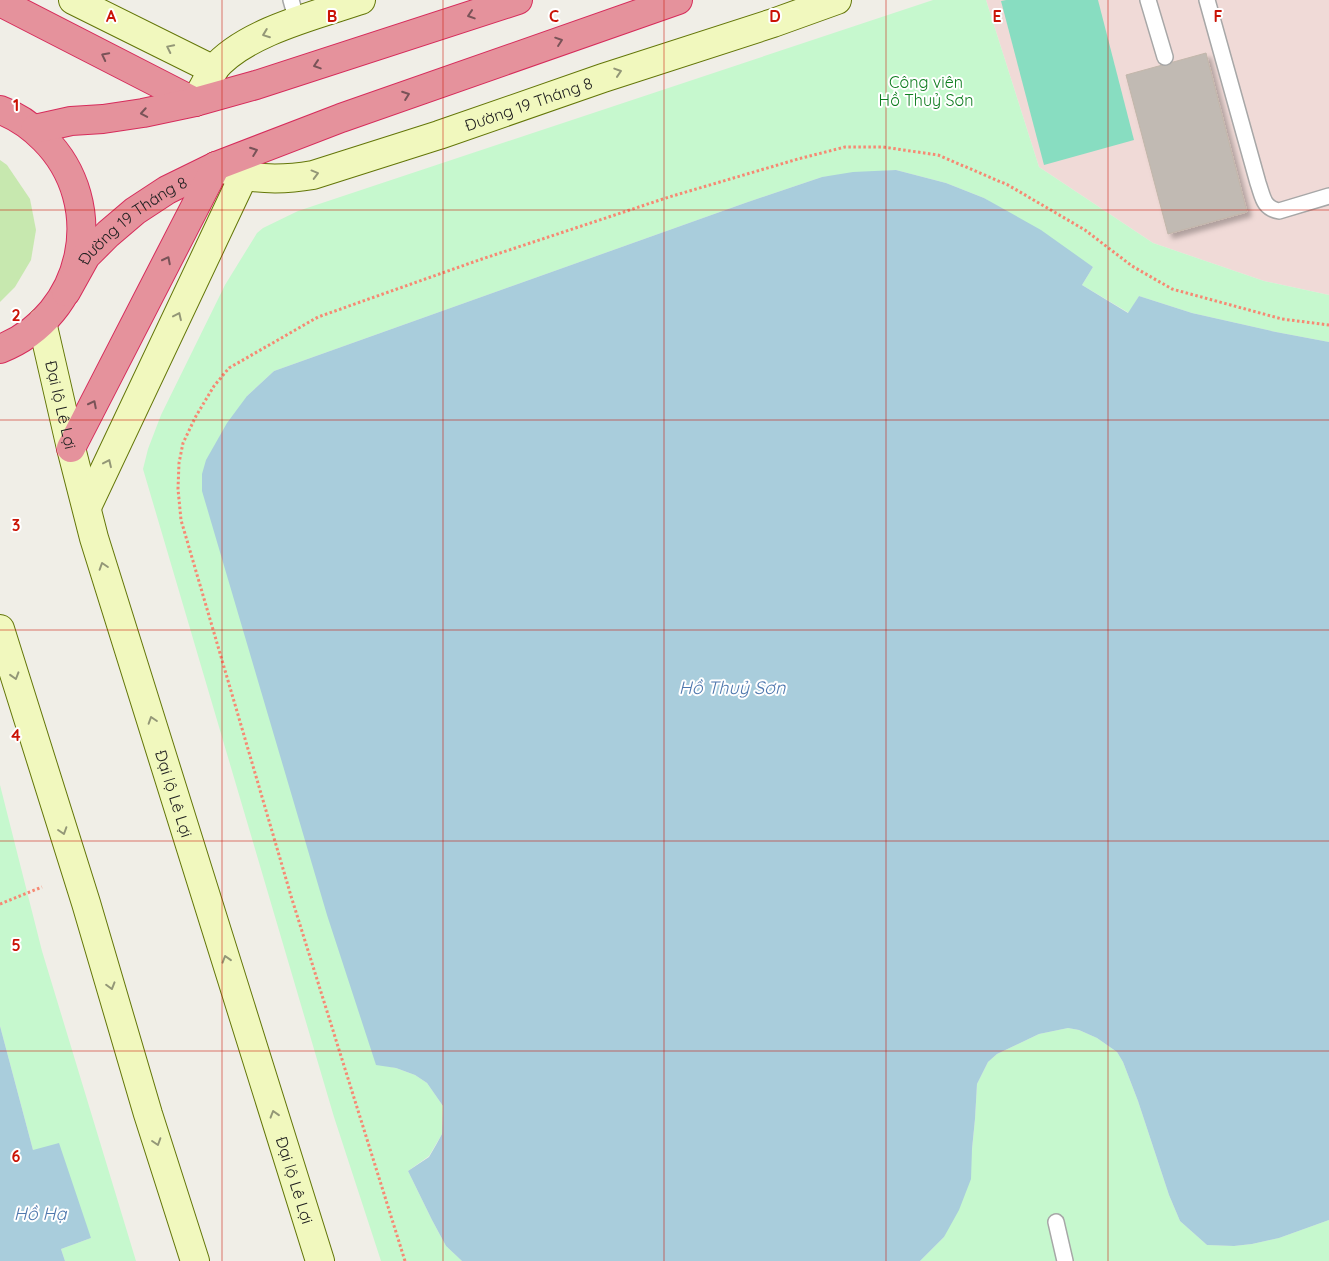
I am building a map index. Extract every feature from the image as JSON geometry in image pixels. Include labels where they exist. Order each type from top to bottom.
[{"type":"highway","points":[[35,129],[71,121],[103,119],[143,113],[195,102],[256,85],[518,0]]},
{"type":"highway","name":"Đường 19 Tháng 8","points":[[66,292],[86,256],[135,211],[167,190],[216,166],[341,118],[678,0]]},
{"type":"highway","points":[[0,2],[195,102]]},
{"type":"highway","points":[[0,110],[11,114],[35,129],[55,150],[71,176],[80,205],[82,234],[77,264],[66,292],[42,322],[15,343],[0,348]]},
{"type":"highway","points":[[71,448],[216,166]]},
{"type":"main road","points":[[73,0],[214,70]]},
{"type":"main road","points":[[195,102],[214,70],[231,53],[294,11],[361,0]]},
{"type":"main road","name":"Đường 19 Tháng 8","points":[[216,166],[244,175],[270,178],[292,178],[313,175],[439,135],[602,78],[838,0]]},
{"type":"main road","points":[[87,506],[244,175]]},
{"type":"main road","name":"Đại lộ Lê Lợi","points":[[42,322],[94,538],[320,1261]]},
{"type":"main road","points":[[0,629],[86,903],[148,1114],[195,1261]]},
{"type":"lane","points":[[1207,0],[1258,183],[1267,205],[1272,210],[1279,210],[1329,196]]},
{"type":"lane","points":[[1150,1],[1166,57]]},
{"type":"lane","points":[[1056,1222],[1065,1261]]},
{"type":"path","points":[[405,1261],[291,896],[181,520],[178,489],[179,463],[183,443],[210,393],[229,368],[318,317],[479,260],[669,197],[845,147],[883,147],[938,155],[1008,185],[1085,230],[1132,266],[1172,289],[1282,320],[1329,325]]},
{"type":"path","points":[[0,904],[42,887]]},
{"type":"shaded area","points":[[986,0],[1329,0],[1329,295],[1264,281],[1153,243],[1039,167]]},
{"type":"green space","name":"Công viên Hồ Thuỷ Sơn","points":[[933,0],[986,0],[1039,167],[1153,243],[1264,281],[1329,295],[1329,342],[1192,313],[1139,296],[1129,313],[1082,285],[1093,267],[984,198],[946,183],[896,170],[822,177],[745,203],[274,371],[247,396],[376,1064],[396,1068],[415,1075],[427,1083],[443,1106],[442,1134],[429,1156],[408,1171],[446,1246],[462,1261],[381,1261],[334,1117],[143,469],[148,449],[161,415],[225,285],[257,233],[263,228],[298,211]]},
{"type":"green space","points":[[1098,0],[1134,140],[1044,165],[1001,1]]},
{"type":"green space","points":[[0,160],[7,165],[30,199],[36,230],[31,260],[15,287],[0,302]]},
{"type":"green space","points":[[0,785],[42,951],[136,1261],[65,1261],[61,1249],[91,1238],[33,1150],[0,1026]]},
{"type":"green space","points":[[1068,1028],[1079,1030],[1097,1038],[1117,1052],[1123,1062],[1169,1195],[1180,1221],[1207,1245],[1234,1246],[1279,1238],[1329,1220],[1329,1261],[920,1261],[944,1237],[972,1149],[977,1084],[988,1062],[997,1054],[1039,1034]]},
{"type":"water","name":"Hồ Thuỷ Sơn","points":[[896,170],[946,183],[984,198],[1041,230],[1093,267],[1082,285],[1128,313],[1139,296],[1192,313],[1329,342],[1329,1220],[1279,1238],[1252,1244],[1234,1246],[1207,1245],[1180,1221],[1169,1195],[1138,1101],[1123,1062],[1117,1052],[1097,1038],[1079,1030],[1068,1028],[1039,1034],[997,1054],[988,1062],[977,1084],[971,1179],[959,1210],[944,1237],[920,1261],[462,1261],[446,1246],[408,1171],[429,1157],[442,1134],[443,1106],[427,1083],[415,1075],[396,1068],[376,1065],[327,915],[202,491],[202,474],[206,460],[227,423],[247,396],[274,371],[822,177],[853,172]]},
{"type":"water","name":"Hồ Hạ","points":[[0,1026],[33,1150],[59,1143],[91,1238],[61,1249],[65,1261],[0,1261]]},
{"type":"building","points":[[1206,53],[1247,212],[1168,234],[1126,75]]}]
